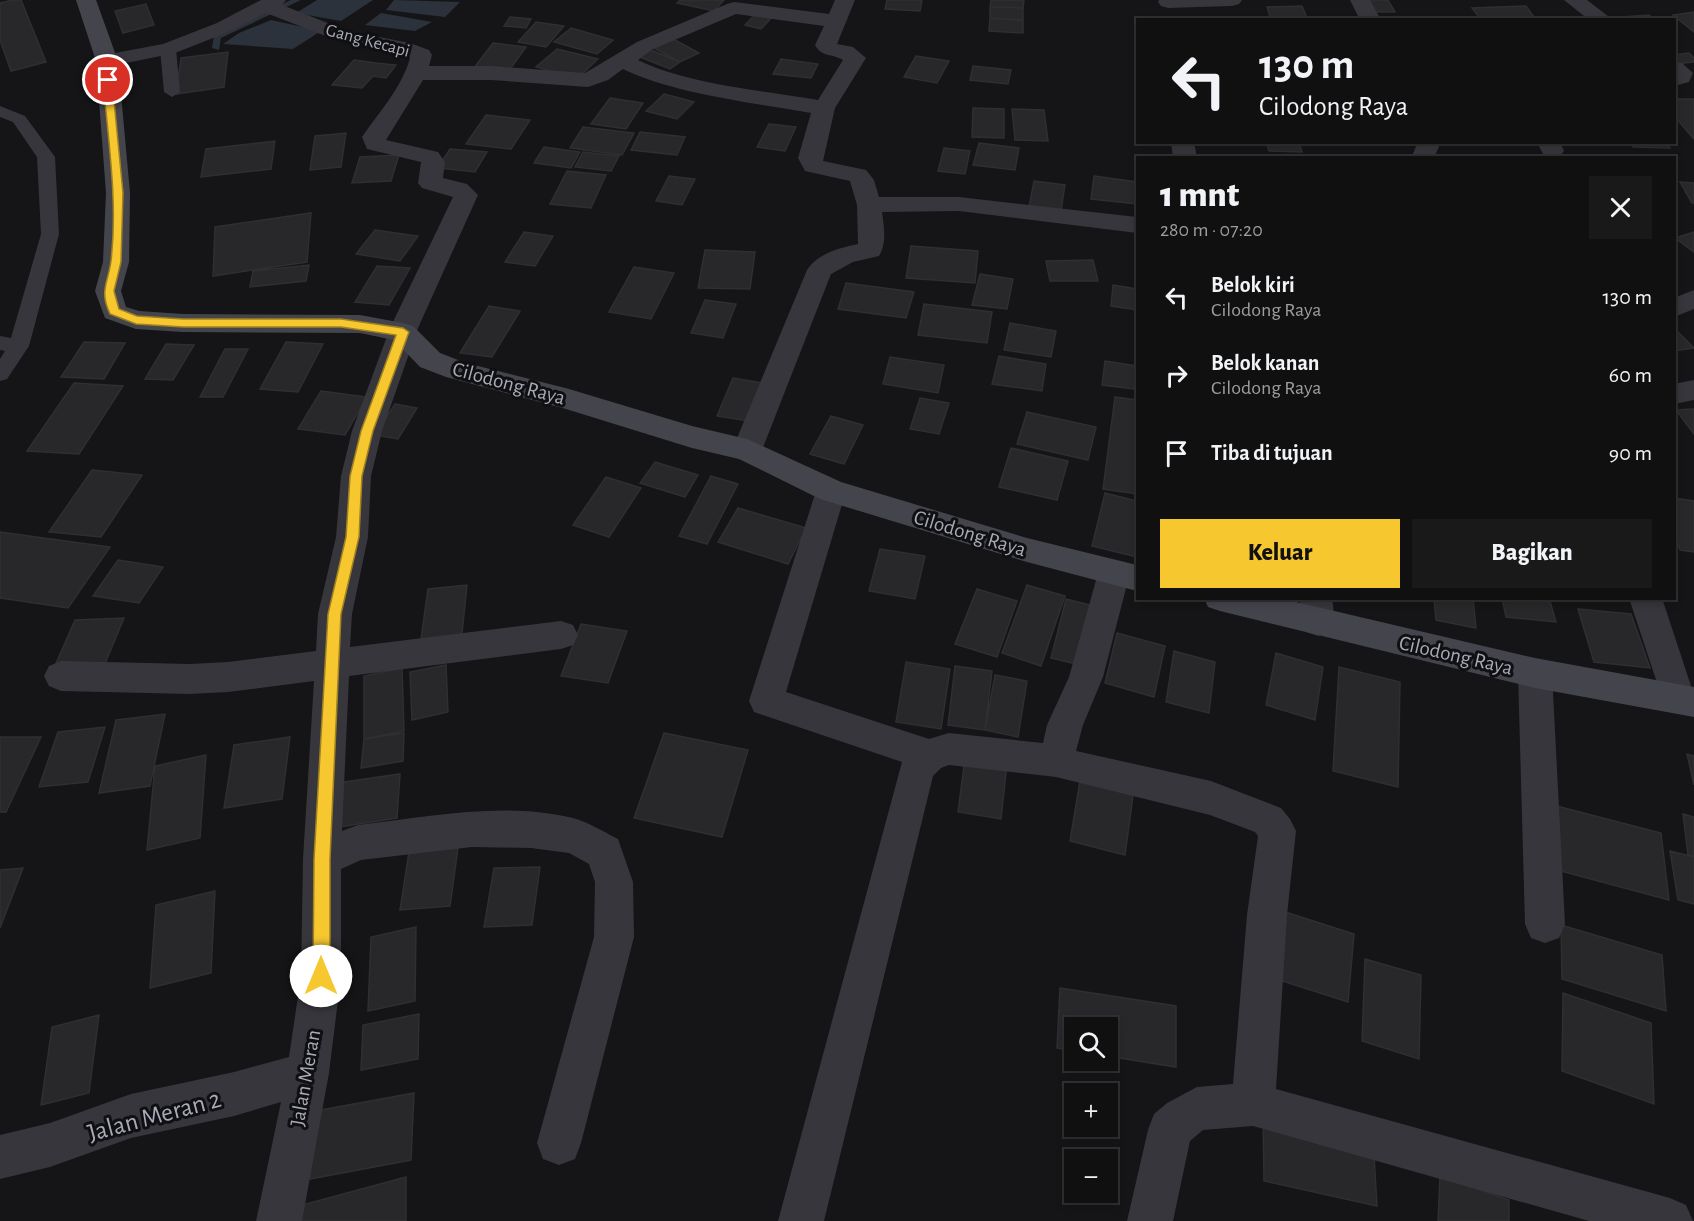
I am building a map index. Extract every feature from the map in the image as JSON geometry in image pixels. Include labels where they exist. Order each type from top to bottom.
[{"type":"street","points":[[86,0],[107,61],[118,193],[116,262],[108,291],[114,312],[136,320],[183,323],[349,323],[403,332]]},
{"type":"street","points":[[1168,7],[1232,0]]},
{"type":"street","points":[[1360,0],[1370,18]]},
{"type":"street","points":[[1574,0],[1600,18]]},
{"type":"street","points":[[107,61],[168,49],[275,7]]},
{"type":"street","name":"Gang Kecapi","points":[[275,7],[343,36],[403,47],[421,55],[400,103],[374,137],[375,144],[430,157],[433,162],[430,183],[458,189],[466,195],[403,332]]},
{"type":"street","points":[[413,73],[491,73],[588,80],[606,72],[621,59],[644,46],[734,8],[840,10],[826,45],[828,49],[845,52],[855,58],[824,108],[810,158],[813,166],[858,175],[862,180],[869,205],[872,233],[870,250],[847,254],[831,261],[820,270],[747,450]]},
{"type":"street","points":[[621,59],[640,70],[656,75],[724,91],[824,108]]},
{"type":"street","points":[[1676,69],[1682,73],[1681,77],[1676,78]]},
{"type":"street","points":[[869,205],[959,204],[1136,225]]},
{"type":"street","points":[[1676,307],[1694,299]]},
{"type":"street","name":"Cilodong Raya","points":[[403,332],[430,360],[456,370],[569,399],[692,437],[747,450],[831,491],[1027,550],[1125,575]]},
{"type":"street","name":"Jalan Meran","points":[[279,1221],[308,1073],[321,976],[322,859],[335,614],[352,537],[356,476],[367,431],[403,332]]},
{"type":"street","points":[[1676,394],[1694,390]]},
{"type":"street","points":[[831,491],[766,701],[929,755]]},
{"type":"street","points":[[1056,761],[1065,725],[1125,575]]},
{"type":"street","name":"Cilodong Raya","points":[[1236,600],[1317,610],[1535,673],[1686,700]]},
{"type":"street","points":[[1646,600],[1686,700]]},
{"type":"street","points":[[61,676],[190,679],[228,677],[561,635]]},
{"type":"street","points":[[1535,673],[1545,924]]},
{"type":"street","points":[[801,1221],[917,769],[929,755],[949,749],[1056,761],[1211,798],[1268,820],[1277,831],[1267,915],[1253,1104]]},
{"type":"street","points":[[322,859],[358,843],[472,829],[531,830],[573,836],[605,852],[614,882],[614,938],[560,1143]]},
{"type":"street","name":"Jalan Meran 2","points":[[0,1157],[50,1145],[131,1116],[234,1094],[308,1073]]},
{"type":"street","points":[[1150,1221],[1170,1130],[1182,1118],[1197,1109],[1253,1104],[1671,1221]]},
{"type":"lane","points":[[168,49],[172,92]]},
{"type":"lane","points":[[0,111],[19,118],[46,157],[50,234],[0,374]]},
{"type":"shaded area","points":[[317,0],[373,0],[341,21],[296,13]]},
{"type":"shaded area","points":[[394,0],[460,2],[445,17],[386,10]]},
{"type":"shaded area","points":[[381,13],[432,22],[415,31],[365,25]]},
{"type":"shaded area","points":[[271,20],[321,31],[293,49],[223,44],[239,33]]},
{"type":"building","points":[[21,0],[46,62],[11,71],[0,40],[0,3]]},
{"type":"building","points":[[680,0],[724,0],[714,11],[677,3]]},
{"type":"building","points":[[887,0],[922,0],[920,11],[885,9]]},
{"type":"building","points":[[991,0],[1024,0],[1023,8],[990,7]]},
{"type":"building","points":[[1368,0],[1388,0],[1395,12],[1374,12]]},
{"type":"building","points":[[146,4],[154,25],[123,33],[115,11]]},
{"type":"building","points":[[1302,6],[1307,18],[1270,18],[1267,7]]},
{"type":"building","points":[[1526,6],[1535,18],[1480,18],[1472,8]]},
{"type":"building","points":[[990,7],[1023,8],[1023,20],[990,18]]},
{"type":"building","points":[[758,11],[774,15],[761,29],[745,25]]},
{"type":"building","points":[[1694,12],[1694,32],[1673,15]]},
{"type":"building","points":[[1649,15],[1653,18],[1623,18]]},
{"type":"building","points":[[510,17],[531,19],[526,28],[504,26]]},
{"type":"building","points":[[990,18],[1023,20],[1023,33],[989,31]]},
{"type":"building","points":[[536,22],[564,26],[546,47],[518,42]]},
{"type":"building","points":[[571,28],[613,40],[597,54],[554,42]]},
{"type":"building","points":[[673,39],[699,53],[680,62],[654,48]]},
{"type":"building","points":[[493,43],[526,47],[508,72],[474,68]]},
{"type":"building","points":[[557,49],[598,59],[578,78],[536,67]]},
{"type":"building","points":[[651,50],[680,62],[670,69],[640,57]]},
{"type":"building","points":[[228,52],[224,87],[176,94],[181,58]]},
{"type":"building","points":[[1689,53],[1694,58],[1694,62],[1676,64],[1676,55]]},
{"type":"building","points":[[916,56],[949,61],[937,83],[904,77]]},
{"type":"building","points":[[781,59],[818,64],[811,78],[773,74]]},
{"type":"building","points":[[354,60],[396,65],[386,78],[373,76],[362,88],[332,85]]},
{"type":"building","points":[[973,66],[1011,70],[1008,84],[970,80]]},
{"type":"building","points":[[664,94],[694,102],[677,119],[646,111]]},
{"type":"building","points":[[610,98],[643,103],[626,129],[591,124]]},
{"type":"building","points":[[1676,99],[1694,99],[1694,139],[1676,118]]},
{"type":"building","points":[[973,108],[1004,109],[1004,138],[972,137]]},
{"type":"building","points":[[1012,109],[1044,110],[1048,141],[1015,140]]},
{"type":"building","points":[[486,115],[530,120],[511,149],[466,144]]},
{"type":"building","points":[[769,124],[796,127],[785,151],[757,147]]},
{"type":"building","points":[[583,127],[634,133],[622,155],[570,148]]},
{"type":"building","points":[[640,132],[685,137],[677,155],[631,150]]},
{"type":"building","points":[[346,133],[341,167],[310,170],[315,136]]},
{"type":"building","points":[[275,141],[271,169],[201,177],[206,149]]},
{"type":"building","points":[[979,143],[1019,148],[1015,170],[973,165]]},
{"type":"building","points":[[1267,144],[1300,144],[1302,152],[1269,151]]},
{"type":"building","points":[[1631,144],[1667,144],[1670,148],[1633,147]]},
{"type":"building","points":[[544,147],[580,152],[571,168],[534,163]]},
{"type":"building","points":[[944,148],[970,151],[965,174],[938,171]]},
{"type":"building","points":[[450,149],[487,152],[475,172],[438,168]]},
{"type":"building","points":[[583,152],[619,156],[611,171],[575,167]]},
{"type":"building","points":[[399,155],[391,181],[352,183],[360,157]]},
{"type":"building","points":[[567,171],[606,175],[591,208],[550,204]]},
{"type":"building","points":[[669,176],[695,179],[682,205],[656,201]]},
{"type":"building","points":[[1094,176],[1136,182],[1136,204],[1091,199]]},
{"type":"building","points":[[1034,181],[1065,185],[1061,211],[1029,207]]},
{"type":"building","points":[[1680,182],[1694,183],[1694,203],[1692,203]]},
{"type":"building","points":[[311,213],[307,262],[213,276],[215,227]]},
{"type":"building","points":[[375,230],[418,236],[400,261],[356,254]]},
{"type":"building","points":[[524,232],[553,236],[535,266],[505,262]]},
{"type":"building","points":[[1694,232],[1694,252],[1676,239]]},
{"type":"building","points":[[911,246],[978,251],[975,283],[906,278]]},
{"type":"building","points":[[705,250],[755,252],[750,289],[698,288]]},
{"type":"building","points":[[1093,260],[1098,281],[1050,281],[1046,261]]},
{"type":"building","points":[[309,265],[306,281],[250,287],[253,271]]},
{"type":"building","points":[[377,266],[410,268],[389,305],[355,302]]},
{"type":"building","points":[[634,267],[674,273],[651,319],[609,312]]},
{"type":"building","points":[[980,274],[1013,279],[1007,309],[972,305]]},
{"type":"building","points":[[846,283],[914,292],[906,318],[838,309]]},
{"type":"building","points":[[1113,285],[1136,289],[1136,310],[1111,306]]},
{"type":"building","points":[[705,300],[736,304],[723,338],[691,333]]},
{"type":"building","points":[[924,304],[992,312],[987,343],[918,335]]},
{"type":"building","points":[[489,306],[520,311],[492,357],[460,353]]},
{"type":"building","points":[[1010,323],[1056,331],[1051,357],[1004,350]]},
{"type":"building","points":[[1676,330],[1694,348],[1676,351]]},
{"type":"building","points":[[84,342],[125,343],[104,379],[61,377]]},
{"type":"building","points":[[286,342],[323,344],[298,392],[260,389]]},
{"type":"building","points":[[166,344],[194,345],[173,380],[145,379]]},
{"type":"building","points":[[225,349],[248,349],[223,397],[200,397]]},
{"type":"building","points":[[999,356],[1046,364],[1042,391],[992,384]]},
{"type":"building","points":[[890,357],[944,365],[938,393],[883,384]]},
{"type":"building","points":[[1105,361],[1136,366],[1134,389],[1102,385]]},
{"type":"building","points":[[733,378],[763,383],[748,421],[717,416]]},
{"type":"building","points":[[74,383],[123,386],[79,454],[27,451]]},
{"type":"building","points":[[321,391],[367,397],[345,435],[298,429]]},
{"type":"building","points":[[1115,397],[1136,400],[1136,494],[1103,489]]},
{"type":"building","points":[[920,398],[949,403],[939,434],[910,429]]},
{"type":"building","points":[[395,404],[417,408],[398,439],[375,435]]},
{"type":"building","points":[[1694,409],[1694,434],[1676,410]]},
{"type":"building","points":[[1027,412],[1096,427],[1088,460],[1017,444]]},
{"type":"building","points":[[831,416],[863,425],[844,464],[810,454]]},
{"type":"building","points":[[1011,448],[1068,461],[1057,500],[999,487]]},
{"type":"building","points":[[655,462],[698,475],[685,497],[640,483]]},
{"type":"building","points":[[92,470],[142,475],[101,537],[49,532]]},
{"type":"building","points":[[711,476],[738,484],[707,544],[679,536]]},
{"type":"building","points":[[606,477],[641,488],[609,537],[573,525]]},
{"type":"building","points":[[1105,493],[1136,501],[1136,557],[1092,546]]},
{"type":"building","points":[[1676,498],[1694,501],[1694,552],[1680,550],[1676,538]]},
{"type":"building","points":[[738,508],[806,528],[788,564],[718,542]]},
{"type":"building","points":[[0,532],[110,547],[68,608],[0,598]]},
{"type":"building","points":[[880,549],[925,556],[915,599],[869,591]]},
{"type":"building","points":[[118,560],[163,567],[139,603],[93,596]]},
{"type":"building","points":[[467,585],[461,643],[420,646],[428,589]]},
{"type":"building","points":[[1027,585],[1065,596],[1041,666],[1002,653]]},
{"type":"building","points":[[977,589],[1017,601],[997,657],[955,644]]},
{"type":"building","points":[[1066,599],[1098,607],[1084,666],[1051,658]]},
{"type":"building","points":[[1434,600],[1473,600],[1476,628],[1436,620]]},
{"type":"building","points":[[1502,600],[1550,600],[1556,622],[1506,617]]},
{"type":"building","points":[[1578,609],[1631,614],[1650,668],[1594,662]]},
{"type":"building","points":[[124,618],[104,666],[54,668],[75,620]]},
{"type":"building","points":[[581,624],[627,631],[608,683],[561,676]]},
{"type":"building","points":[[1117,633],[1165,646],[1154,697],[1105,683]]},
{"type":"building","points":[[1174,651],[1215,662],[1209,713],[1166,702]]},
{"type":"building","points":[[1276,653],[1323,667],[1315,720],[1266,705]]},
{"type":"building","points":[[906,662],[950,669],[941,729],[896,722]]},
{"type":"building","points":[[446,665],[448,712],[412,720],[410,672]]},
{"type":"building","points":[[955,666],[992,671],[985,730],[948,725]]},
{"type":"building","points":[[1339,667],[1400,682],[1398,787],[1333,771]]},
{"type":"building","points":[[402,668],[404,731],[364,739],[364,676]]},
{"type":"building","points":[[995,675],[1027,681],[1018,737],[985,730]]},
{"type":"building","points":[[165,714],[150,786],[99,793],[116,720]]},
{"type":"building","points":[[105,727],[88,782],[39,787],[58,732]]},
{"type":"building","points":[[404,733],[403,761],[361,768],[364,739]]},
{"type":"building","points":[[664,733],[748,750],[722,837],[634,818]]},
{"type":"building","points":[[0,737],[41,737],[6,812],[0,812]]},
{"type":"building","points":[[290,737],[282,799],[224,808],[234,745]]},
{"type":"building","points":[[1687,754],[1694,756],[1694,785]]},
{"type":"building","points":[[206,755],[200,838],[147,850],[155,766]]},
{"type":"building","points":[[965,758],[1007,764],[1001,819],[958,812]]},
{"type":"building","points":[[400,774],[397,818],[326,829],[331,784]]},
{"type":"building","points":[[1081,775],[1134,788],[1125,855],[1070,841]]},
{"type":"building","points":[[1549,804],[1661,833],[1669,900],[1553,869]]},
{"type":"building","points":[[1683,814],[1694,817],[1694,856],[1688,855]]},
{"type":"building","points":[[458,848],[450,906],[400,910],[409,852]]},
{"type":"building","points":[[1670,851],[1694,857],[1694,904],[1678,900]]},
{"type":"building","points":[[540,867],[532,925],[484,927],[494,868]]},
{"type":"building","points":[[23,868],[0,928],[0,870]]},
{"type":"building","points":[[215,891],[211,973],[150,988],[156,905]]},
{"type":"building","points":[[1276,909],[1354,934],[1348,1002],[1267,976]]},
{"type":"building","points":[[1561,925],[1662,955],[1666,1011],[1562,979]]},
{"type":"building","points":[[416,927],[415,1001],[368,1011],[371,937]]},
{"type":"building","points":[[1365,959],[1421,975],[1419,1059],[1362,1041]]},
{"type":"building","points":[[1060,988],[1176,1006],[1176,1067],[1118,1058],[1118,1017],[1064,1017],[1064,1049],[1057,1048]]},
{"type":"building","points":[[1563,993],[1651,1023],[1654,1104],[1562,1071]]},
{"type":"building","points":[[419,1014],[418,1059],[361,1070],[363,1025]]},
{"type":"building","points":[[99,1015],[89,1093],[41,1105],[52,1027]]},
{"type":"building","points":[[414,1093],[411,1160],[310,1179],[316,1111]]},
{"type":"building","points":[[1263,1114],[1373,1138],[1377,1206],[1264,1181]]},
{"type":"building","points":[[1440,1176],[1509,1200],[1509,1221],[1438,1221]]},
{"type":"building","points":[[406,1177],[406,1221],[290,1221],[291,1208]]},
{"type":"waterway","points":[[216,48],[217,37],[297,0]]},
{"type":"route","points":[[108,80],[118,193],[116,262],[108,291],[114,312],[136,320],[183,323],[341,323],[403,332],[367,431],[356,476],[352,537],[335,614],[322,859],[321,976]]}]
